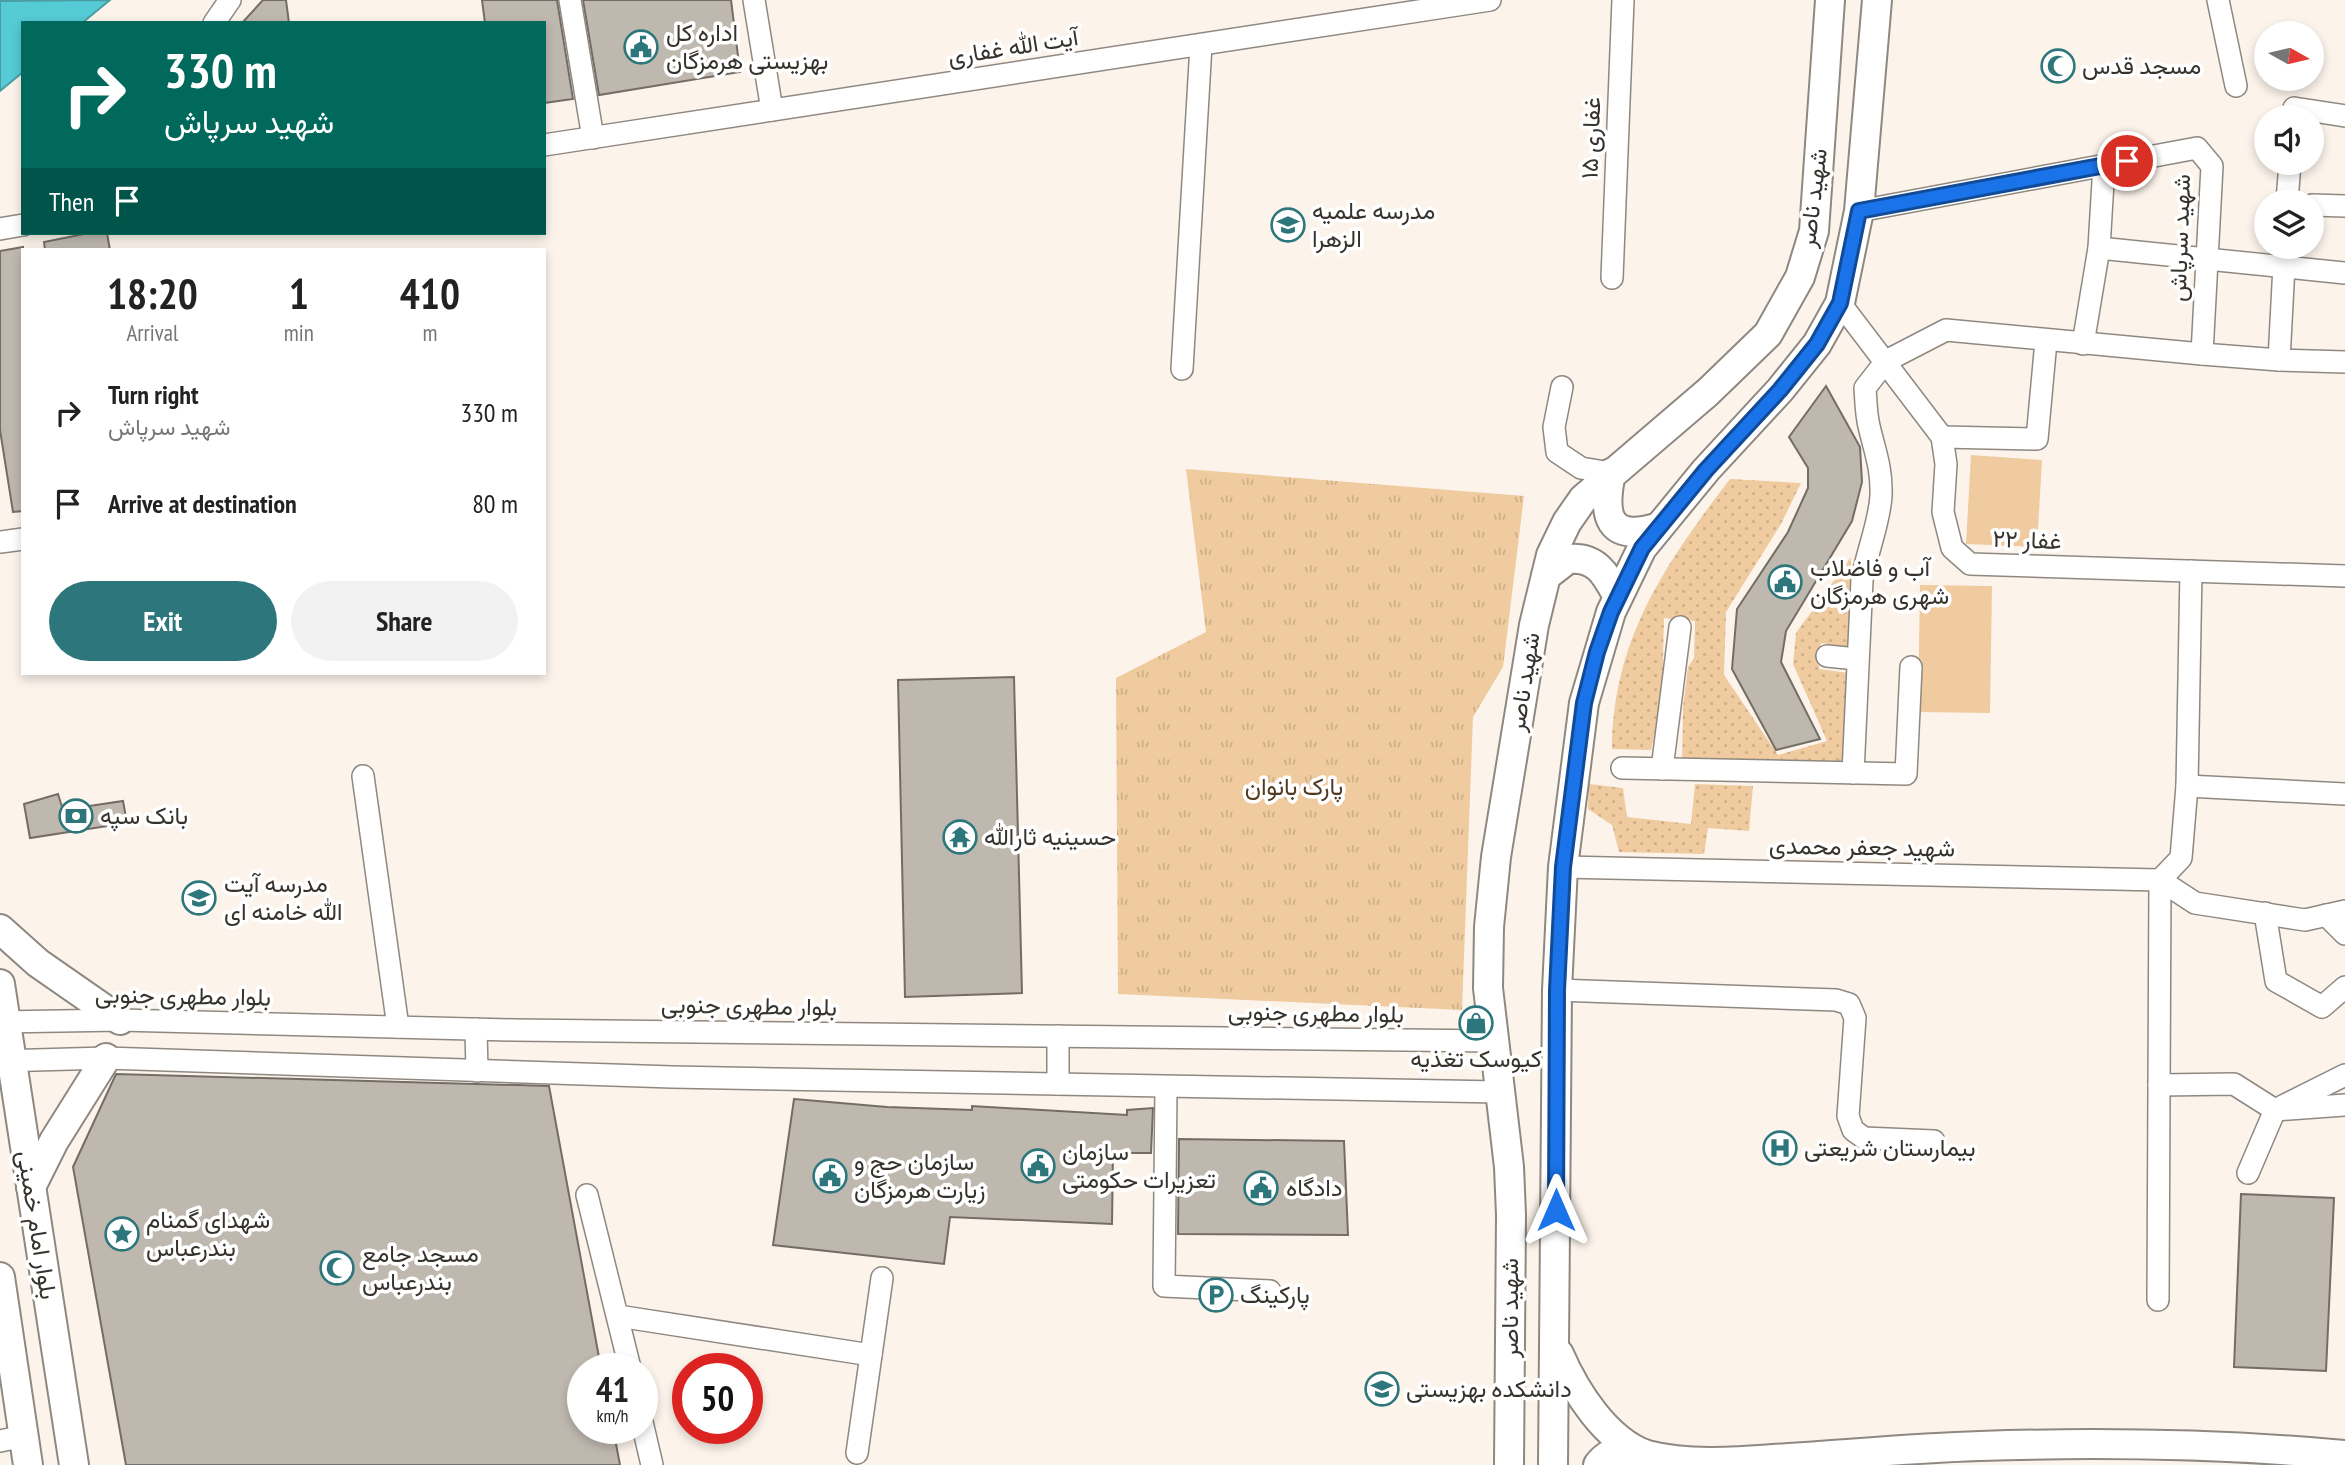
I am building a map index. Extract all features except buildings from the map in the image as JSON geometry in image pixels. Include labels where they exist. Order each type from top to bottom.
[{"type":"main road","name":"شهید ناصر","points":[[1509,1465],[1509,1167],[1493,1041],[1488,964],[1496,857],[1534,625],[1546,576],[1567,523],[1583,499],[1708,392],[1768,334],[1800,277],[1814,231],[1830,0]]},
{"type":"main road","name":"شهید ناصر","points":[[1553,1465],[1557,990],[1563,867],[1584,703],[1597,652],[1618,597],[1642,548],[1817,344],[1840,303],[1859,211],[1877,0]]},
{"type":"main road","points":[[1611,473],[1606,512],[1613,525],[1625,532],[1638,534],[1658,527]]},
{"type":"main road","points":[[1546,576],[1568,559],[1593,561],[1602,570],[1618,597]]},
{"type":"main road","points":[[0,929],[38,963],[120,1020]]},
{"type":"main road","name":"بلوار امام خمینی","points":[[0,984],[6,1061],[31,1187],[74,1465]]},
{"type":"main road","points":[[31,1187],[54,1142],[106,1058]]},
{"type":"main road","name":"بلوار امام خمینی","points":[[1,1288],[12,1438],[28,1465]]},
{"type":"main road","points":[[1556,1347],[1572,1383],[1591,1411],[1617,1435],[1645,1455]]},
{"type":"main road","points":[[1598,1465],[1606,1455],[1617,1451],[1705,1463],[1979,1446],[2141,1445],[2345,1455]]},
{"type":"street","points":[[215,21],[230,0]]},
{"type":"street","points":[[570,0],[593,138]]},
{"type":"street","points":[[754,0],[772,110]]},
{"type":"street","name":"آیت الله غفاری","points":[[546,145],[1201,45],[1413,6],[1490,0]]},
{"type":"street","name":"غفاری ۱۵","points":[[1612,278],[1623,0]]},
{"type":"street","points":[[2218,0],[2236,86]]},
{"type":"street","points":[[1182,369],[1201,45]]},
{"type":"street","points":[[2324,115],[2345,116]]},
{"type":"street","name":"شهید سرپاش","points":[[1859,211],[2196,148],[2212,166],[2202,354]]},
{"type":"street","points":[[2082,344],[2099,248],[2104,165]]},
{"type":"street","points":[[2324,205],[2345,206]]},
{"type":"street","points":[[0,229],[21,225]]},
{"type":"street","points":[[2099,248],[2206,259],[2254,258]]},
{"type":"street","points":[[2279,360],[2284,259]]},
{"type":"street","points":[[2292,259],[2345,272]]},
{"type":"street","points":[[1840,303],[1942,437],[2037,439],[2046,341]]},
{"type":"street","points":[[1853,773],[1862,580],[1867,550],[1879,522],[1881,493],[1879,458],[1868,425],[1865,388],[1886,361],[1946,330],[2202,354],[2345,362]]},
{"type":"street","points":[[1563,387],[1554,427],[1557,452],[1581,468],[1611,473]]},
{"type":"street","name":"غفار ۲۲","points":[[1942,437],[1946,464],[1943,513],[1952,548],[1970,564],[2345,576]]},
{"type":"street","points":[[0,542],[21,539]]},
{"type":"street","points":[[2158,1300],[2160,880],[2181,858],[2187,786],[2191,571]]},
{"type":"street","points":[[1662,769],[1680,627]]},
{"type":"street","points":[[1827,656],[1857,659]]},
{"type":"street","points":[[1622,768],[1906,774],[1911,667]]},
{"type":"street","points":[[363,776],[398,1027]]},
{"type":"street","points":[[2187,786],[2345,794]]},
{"type":"street","name":"شهید جعفر محمدی","points":[[1563,867],[2160,880]]},
{"type":"street","points":[[2160,880],[2195,903],[2305,920],[2336,913],[2345,934]]},
{"type":"street","points":[[2265,913],[2276,981],[2322,1007],[2345,987]]},
{"type":"street","points":[[1557,990],[1836,1000],[1849,1004],[1856,1018],[1848,1115],[1853,1130],[1864,1139],[1934,1141]]},
{"type":"street","name":"بلوار مطهری جنوبی","points":[[3,1022],[120,1020],[476,1029],[1493,1041]]},
{"type":"street","points":[[476,1029],[477,1071]]},
{"type":"street","points":[[1058,1036],[1058,1084]]},
{"type":"street","points":[[6,1061],[106,1058],[477,1071],[1499,1092]]},
{"type":"street","points":[[2248,1173],[2275,1110],[2345,1075]]},
{"type":"street","points":[[2159,1085],[2234,1084],[2275,1110],[2345,1105]]},
{"type":"street","points":[[1166,1087],[1164,1286],[1270,1291]]},
{"type":"street","points":[[587,1195],[627,1353]]},
{"type":"street","points":[[857,1453],[882,1278]]},
{"type":"street","points":[[618,1315],[871,1355]]},
{"type":"street","points":[[647,1444],[652,1465]]},
{"type":"green space","points":[[1971,455],[2042,460],[2037,547],[1966,544]]},
{"type":"green space","name":"پارک بانوان","points":[[1186,469],[1524,496],[1503,667],[1473,717],[1462,1010],[1118,994],[1116,678],[1206,632]]},
{"type":"green space","points":[[1730,479],[1801,483],[1781,524],[1726,612],[1724,675],[1778,755],[1827,741],[1793,664],[1796,633],[1851,557],[1848,647],[1821,643],[1819,669],[1849,673],[1847,766],[1682,761],[1683,707],[1688,667],[1694,658],[1695,621],[1664,618],[1662,701],[1651,750],[1612,749],[1615,709],[1622,672],[1647,604],[1685,541]]},
{"type":"green space","points":[[1920,585],[1992,586],[1990,713],[1918,712]]},
{"type":"green space","points":[[1589,784],[1623,788],[1627,817],[1691,824],[1695,784],[1753,786],[1749,831],[1708,828],[1704,854],[1619,852],[1612,825],[1588,809]]},
{"type":"water","points":[[110,0],[84,21],[21,21],[21,74],[0,91],[0,1]]},
{"type":"place","name":"اداره کل بهزیستی هرمزگان","points":[[641,47]]},
{"type":"place","name":"مسجد قدس","points":[[2058,66]]},
{"type":"place","name":"مدرسه علمیه الزهرا","points":[[1288,225]]},
{"type":"place","name":"آب و فاضلاب شهری هرمزگان","points":[[1785,582]]},
{"type":"place","name":"بانک سپه","points":[[76,816]]},
{"type":"place","name":"حسینیه ثارالله","points":[[960,837]]},
{"type":"place","name":"مدرسه آیت الله خامنه ای","points":[[199,898]]},
{"type":"place","name":"کیوسک تغذیه","points":[[1476,1023]]},
{"type":"place","name":"بیمارستان شریعتی","points":[[1780,1148]]},
{"type":"place","name":"سازمان تعزیرات حکومتی","points":[[1038,1166]]},
{"type":"place","name":"سازمان حج و زیارت هرمزگان","points":[[830,1176]]},
{"type":"place","name":"دادگاه","points":[[1261,1188]]},
{"type":"place","name":"شهدای گمنام بندرعباس","points":[[122,1234]]},
{"type":"place","name":"مسجد جامع بندرعباس","points":[[337,1268]]},
{"type":"place","name":"پارکینگ","points":[[1216,1295]]},
{"type":"place","name":"دانشکده بهزیستی","points":[[1382,1389]]},
{"type":"route","points":[[1556,1210],[1557,990],[1563,867],[1584,703],[1611,612],[1642,548],[1706,470],[1780,390],[1817,344],[1840,303],[1859,211],[2127,161]]}]
